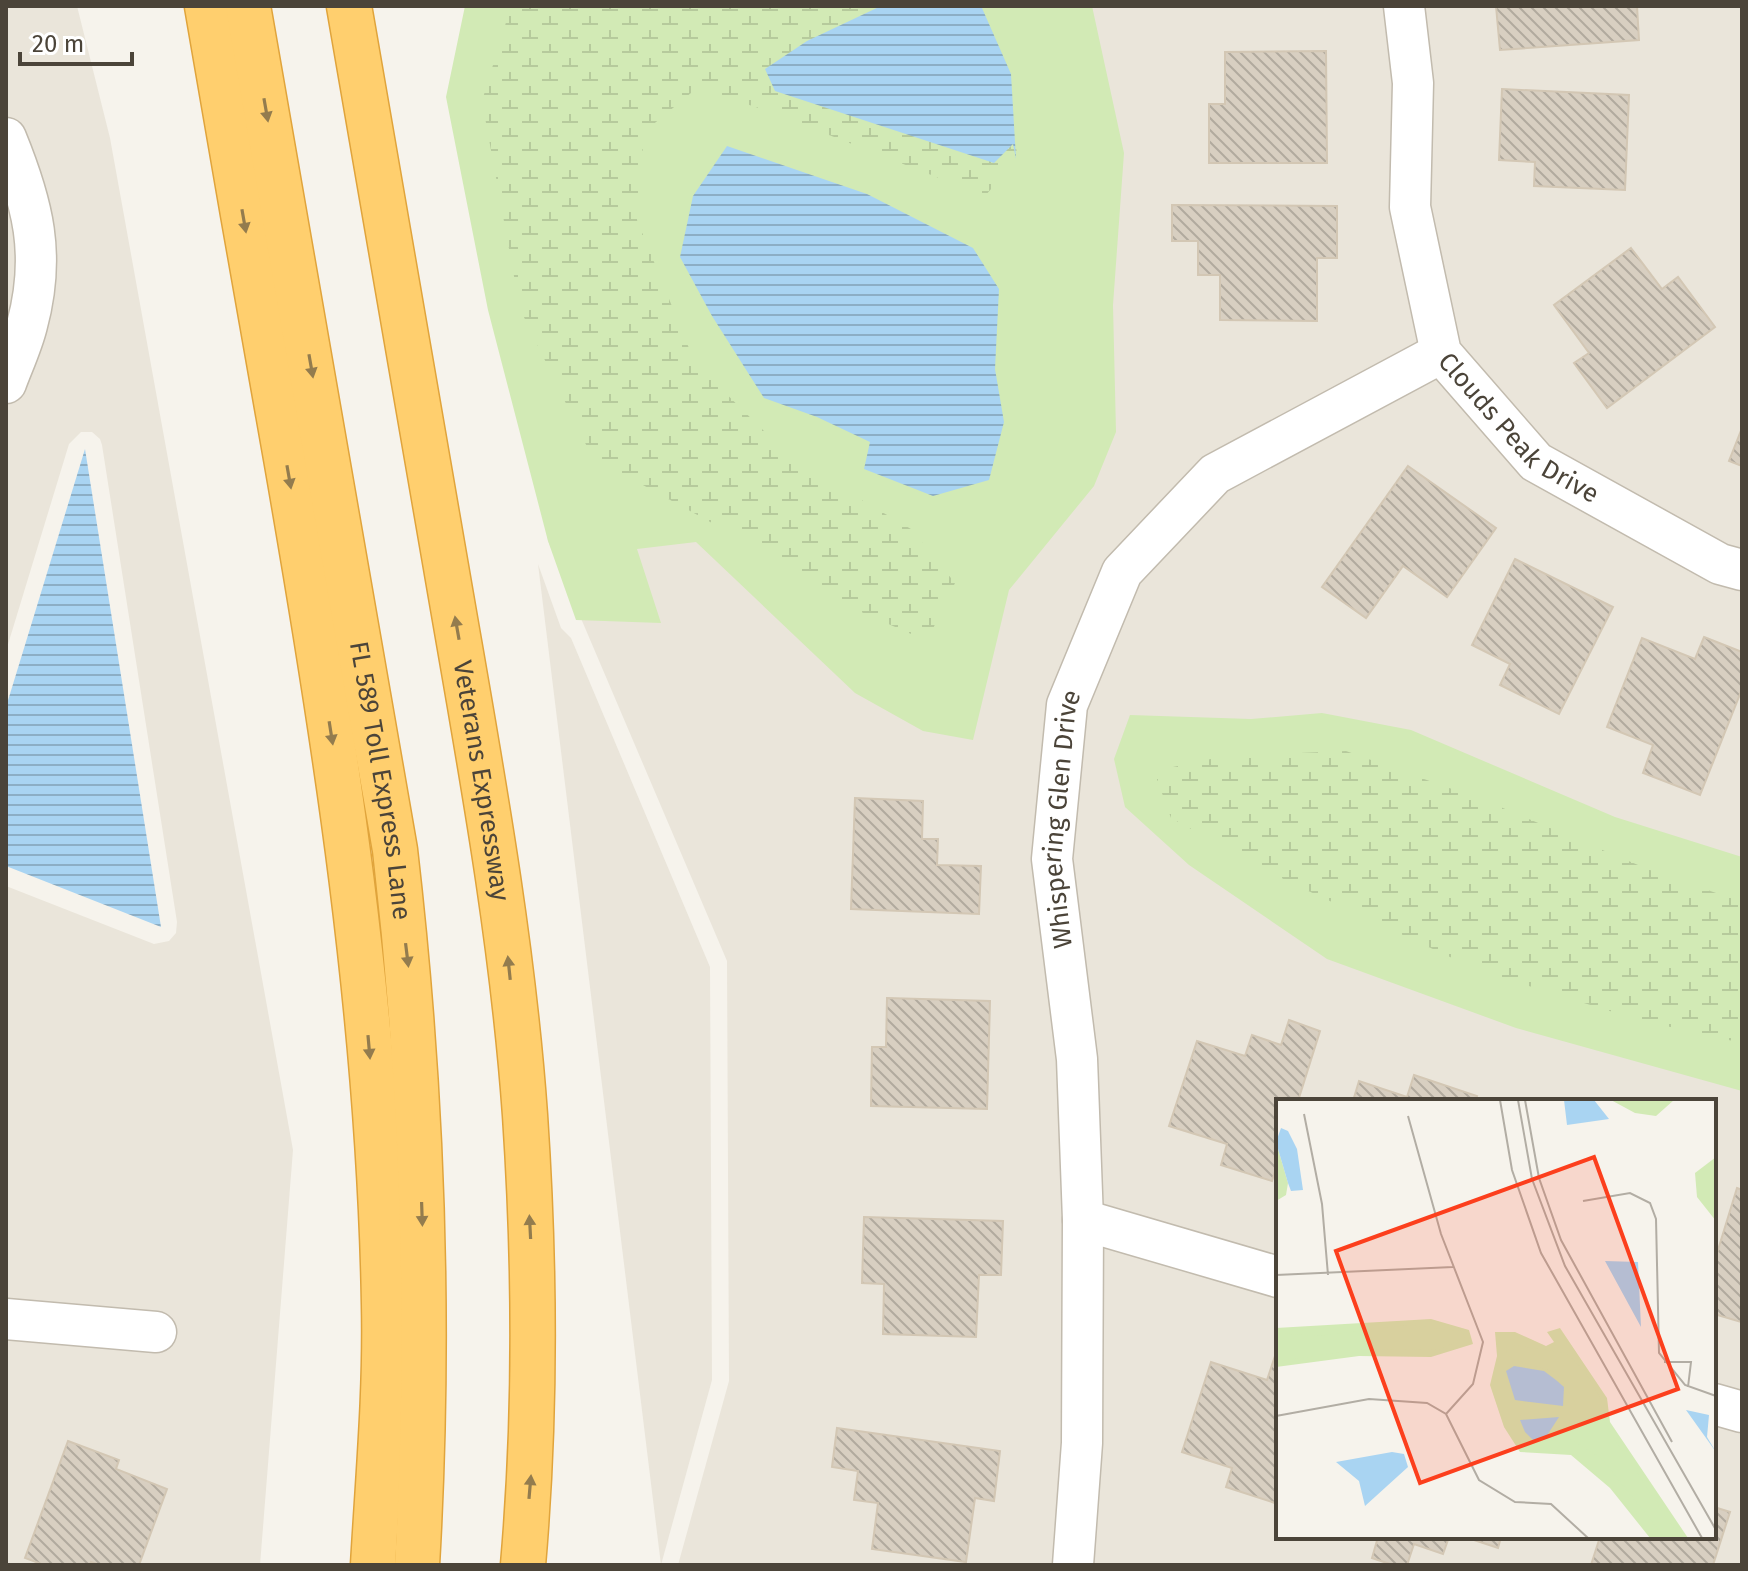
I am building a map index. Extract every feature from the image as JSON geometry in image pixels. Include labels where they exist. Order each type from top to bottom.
[{"type":"highway","points":[[207,6],[315,624],[353,880],[378,1146],[384,1307],[373,1565]]},
{"type":"highway","name":"FL 589 Toll Express Lane","points":[[248,6],[390,819],[409,968],[419,1113],[425,1277],[424,1435],[417,1565]]},
{"type":"highway","name":"Veterans Expressway","points":[[349,6],[482,768],[507,952],[524,1113],[532,1282],[531,1471],[523,1565]]},
{"type":"street","name":"Clouds Peak Drive","points":[[1404,6],[1413,83],[1410,207],[1441,353],[1536,462],[1720,564],[1742,570]]},
{"type":"street","points":[[6,138],[16,187],[37,257],[27,327],[6,383]]},
{"type":"street","name":"Whispering Glen Drive","points":[[1073,1565],[1082,1443],[1083,1220],[1077,1059],[1052,859],[1067,705],[1122,572],[1215,474],[1441,353]]},
{"type":"street","points":[[1083,1220],[1276,1276]]},
{"type":"street","points":[[6,1319],[156,1332]]},
{"type":"street","points":[[1716,1405],[1742,1412]]},
{"type":"shaded area","points":[[6,6],[77,6],[110,138],[293,1150],[260,1565],[6,1565],[6,886],[154,944],[169,941],[176,933],[177,922],[102,445],[92,432],[81,432],[69,444],[6,651]]},
{"type":"shaded area","points":[[467,6],[1742,6],[1742,1565],[678,1565],[729,1381],[727,961],[548,541]]},
{"type":"shaded area","points":[[538,564],[561,628],[571,638],[710,967],[712,1380],[661,1565]]},
{"type":"green space","points":[[465,6],[1092,6],[1124,153],[1113,305],[1116,432],[1094,486],[1009,590],[973,740],[923,731],[855,693],[696,542],[637,549],[661,623],[576,620],[548,541],[488,310],[446,97]]},
{"type":"green space","points":[[511,6],[967,6],[997,51],[1018,158],[985,196],[765,110],[697,88],[644,132],[637,220],[695,363],[769,436],[841,488],[911,529],[955,583],[927,641],[843,604],[741,539],[592,457],[520,309],[482,101]]},
{"type":"green space","points":[[1322,713],[1411,730],[1615,817],[1742,857],[1742,1091],[1516,1028],[1327,959],[1189,865],[1125,807],[1114,759],[1130,715],[1251,719]]},
{"type":"green space","points":[[1346,751],[1491,803],[1650,870],[1742,902],[1742,1043],[1639,1020],[1480,971],[1289,882],[1171,818],[1154,771],[1225,756]]},
{"type":"water","points":[[881,6],[982,8],[1011,74],[1016,159],[1013,144],[994,163],[775,91],[765,69],[807,41]]},
{"type":"water","points":[[727,146],[867,194],[973,248],[999,289],[995,369],[1004,422],[989,480],[933,496],[864,469],[870,442],[817,417],[764,398],[712,316],[680,257],[693,196]]},
{"type":"water","points":[[85,449],[161,927],[6,866],[6,707]]},
{"type":"building","points":[[1496,6],[1637,6],[1639,40],[1500,50]]},
{"type":"building","points":[[1326,51],[1327,163],[1209,163],[1209,104],[1225,104],[1225,52]]},
{"type":"building","points":[[1502,89],[1629,95],[1625,190],[1534,186],[1535,162],[1499,160]]},
{"type":"building","points":[[1172,205],[1337,206],[1337,258],[1317,258],[1317,321],[1220,320],[1220,275],[1198,275],[1198,241],[1172,241]]},
{"type":"building","points":[[1631,248],[1662,289],[1678,277],[1715,327],[1607,408],[1574,363],[1589,353],[1554,305]]},
{"type":"building","points":[[1742,428],[1742,466],[1729,461]]},
{"type":"building","points":[[1408,466],[1496,528],[1447,597],[1403,566],[1366,618],[1322,587]]},
{"type":"building","points":[[1515,559],[1613,607],[1559,714],[1500,685],[1510,664],[1472,645]]},
{"type":"building","points":[[1704,637],[1742,652],[1742,689],[1700,795],[1643,773],[1653,745],[1607,727],[1642,638],[1695,659]]},
{"type":"building","points":[[855,798],[923,801],[922,839],[938,839],[937,865],[981,866],[979,914],[851,909]]},
{"type":"building","points":[[887,998],[990,1001],[987,1109],[871,1106],[872,1047],[886,1047]]},
{"type":"building","points":[[1289,1020],[1320,1031],[1299,1099],[1276,1099],[1276,1168],[1272,1181],[1221,1165],[1227,1144],[1169,1126],[1197,1041],[1245,1056],[1252,1035],[1281,1045]]},
{"type":"building","points":[[1414,1075],[1477,1096],[1476,1099],[1354,1099],[1359,1081],[1407,1097]]},
{"type":"building","points":[[1737,1188],[1742,1190],[1741,1322],[1716,1315],[1716,1256]]},
{"type":"building","points":[[864,1217],[1003,1221],[1001,1275],[979,1275],[976,1337],[883,1334],[884,1284],[862,1283]]},
{"type":"building","points":[[1276,1356],[1276,1503],[1226,1487],[1232,1468],[1182,1452],[1211,1362],[1267,1380]]},
{"type":"building","points":[[837,1428],[1000,1451],[994,1501],[975,1498],[966,1562],[872,1549],[878,1503],[854,1500],[858,1471],[832,1467]]},
{"type":"building","points":[[68,1441],[119,1460],[116,1469],[167,1489],[139,1565],[100,1565],[91,1562],[90,1565],[44,1565],[25,1558]]},
{"type":"building","points":[[1716,1508],[1730,1512],[1713,1565],[1591,1565],[1599,1539],[1716,1539]]},
{"type":"building","points":[[1377,1539],[1448,1539],[1443,1554],[1414,1544],[1407,1565],[1393,1565],[1372,1558]]},
{"type":"building","points":[[1471,1539],[1500,1539],[1498,1548]]}]
